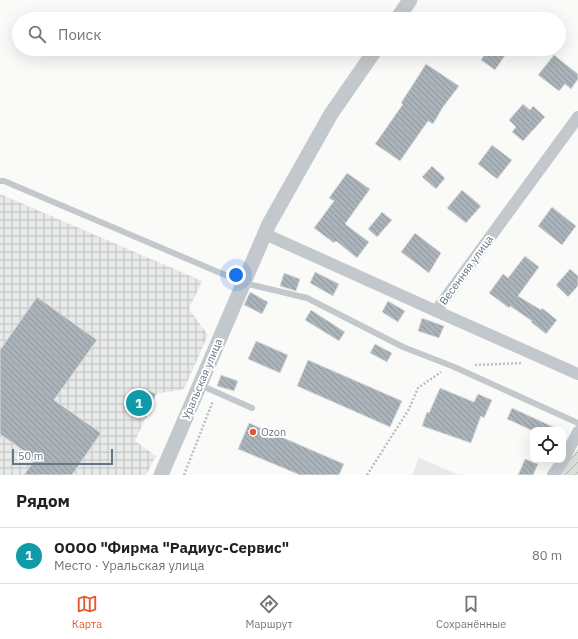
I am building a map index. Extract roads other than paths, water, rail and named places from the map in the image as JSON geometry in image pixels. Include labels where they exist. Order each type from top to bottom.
[{"type":"street","points":[[402,12],[410,0]]},
{"type":"street","name":"Уральская улица","points":[[161,475],[269,224],[331,114],[371,56]]},
{"type":"street","name":"Весенняя улица","points":[[265,234],[436,311],[578,117]]},
{"type":"street","points":[[436,311],[578,374]]},
{"type":"street","points":[[553,475],[562,462],[578,432]]},
{"type":"lane","points":[[0,181],[4,181],[244,283],[308,298],[403,347],[452,366],[578,423]]},
{"type":"lane","points":[[200,385],[252,408]]},
{"type":"place","name":"ОООО \"Фирма \"Радиус-Сервис\"","points":[[139,403]]},
{"type":"place","name":"Ozon","points":[[253,432]]}]
